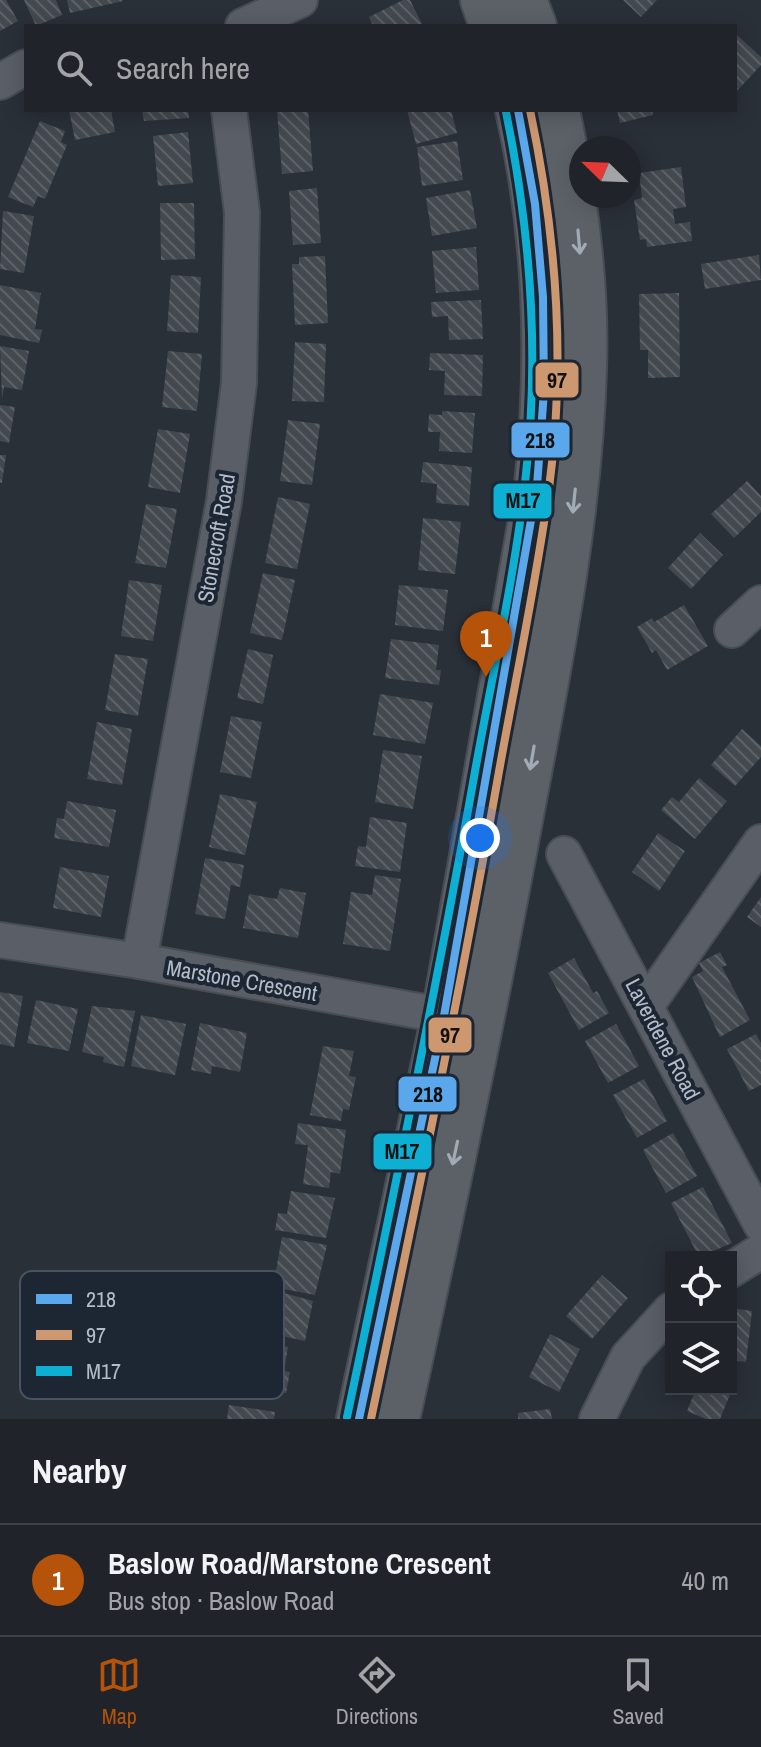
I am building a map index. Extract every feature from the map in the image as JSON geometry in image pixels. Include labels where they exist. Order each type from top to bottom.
[{"type":"main road","points":[[483,0],[491,24]]},
{"type":"main road","points":[[524,0],[533,24]]},
{"type":"main road","points":[[397,1419],[464,1019],[545,406],[544,270],[518,112]]},
{"type":"main road","points":[[359,1419],[464,1019],[543,696],[572,519],[581,432],[583,292],[577,221],[557,112]]},
{"type":"street","points":[[247,24],[300,0]]},
{"type":"street","points":[[0,82],[24,68]]},
{"type":"street","name":"Stonecroft Road","points":[[139,961],[224,501],[239,383],[242,212],[229,112]]},
{"type":"street","points":[[732,630],[761,603]]},
{"type":"street","points":[[646,1006],[761,842]]},
{"type":"street","name":"Laverdene Road","points":[[564,854],[761,1224]]},
{"type":"street","name":"Marstone Crescent","points":[[0,940],[139,961],[464,1019]]},
{"type":"street","points":[[737,1266],[761,1251]]},
{"type":"street","points":[[597,1419],[628,1357],[665,1317]]},
{"type":"building","points":[[0,0],[6,0],[18,21],[0,31]]},
{"type":"building","points":[[24,0],[56,0],[62,15],[35,24]]},
{"type":"building","points":[[67,0],[122,0],[123,1],[70,13]]},
{"type":"building","points":[[403,0],[410,0],[422,24],[372,24],[369,17]]},
{"type":"building","points":[[623,0],[657,0],[641,17]]},
{"type":"building","points":[[737,35],[761,57],[761,65],[738,90]]},
{"type":"building","points":[[69,112],[111,112],[115,132],[75,140]]},
{"type":"building","points":[[142,112],[188,112],[189,118],[144,121]]},
{"type":"building","points":[[277,112],[308,112],[313,171],[282,174]]},
{"type":"building","points":[[408,112],[452,112],[457,133],[416,144]]},
{"type":"building","points":[[617,112],[652,112],[653,115],[620,123]]},
{"type":"building","points":[[40,121],[65,131],[61,142],[67,145],[45,199],[38,196],[33,207],[8,197]]},
{"type":"building","points":[[188,132],[193,183],[158,186],[153,136]]},
{"type":"building","points":[[457,141],[463,180],[422,186],[417,147]]},
{"type":"building","points":[[681,167],[686,207],[673,209],[675,224],[690,222],[692,241],[647,247],[646,239],[640,240],[635,208],[641,208],[641,173]]},
{"type":"building","points":[[317,188],[321,243],[293,245],[289,191]]},
{"type":"building","points":[[470,190],[477,228],[432,236],[426,198]]},
{"type":"building","points":[[160,203],[194,203],[195,259],[161,260]]},
{"type":"building","points":[[3,211],[34,216],[24,273],[0,269]]},
{"type":"building","points":[[476,247],[479,290],[436,293],[432,251]]},
{"type":"building","points":[[759,255],[761,280],[705,289],[701,264]]},
{"type":"building","points":[[325,256],[328,323],[295,325],[292,264],[299,264],[299,257]]},
{"type":"building","points":[[171,275],[201,277],[198,333],[167,331]]},
{"type":"building","points":[[0,285],[41,293],[35,329],[42,330],[39,343],[0,335]]},
{"type":"building","points":[[679,293],[680,377],[648,378],[648,350],[640,350],[639,294]]},
{"type":"building","points":[[481,300],[483,339],[449,340],[448,316],[432,317],[431,302]]},
{"type":"building","points":[[295,342],[326,344],[324,402],[292,401]]},
{"type":"building","points":[[0,346],[29,351],[22,390],[4,387],[2,399]]},
{"type":"building","points":[[168,351],[202,354],[197,411],[162,407]]},
{"type":"building","points":[[430,353],[483,355],[482,396],[444,395],[445,371],[429,370]]},
{"type":"building","points":[[0,405],[15,407],[9,443],[0,441]]},
{"type":"building","points":[[442,411],[475,413],[472,453],[439,451],[440,432],[428,432],[429,414],[442,415]]},
{"type":"building","points":[[288,420],[320,424],[312,485],[280,481]]},
{"type":"building","points":[[158,429],[190,434],[180,493],[148,487]]},
{"type":"building","points":[[0,455],[6,455],[2,483],[0,483]]},
{"type":"building","points":[[423,462],[472,467],[469,506],[436,503],[437,484],[421,482]]},
{"type":"building","points":[[747,481],[761,496],[761,512],[734,538],[711,514]]},
{"type":"building","points":[[278,497],[310,504],[297,569],[265,563]]},
{"type":"building","points":[[146,504],[177,509],[166,568],[135,563]]},
{"type":"building","points":[[423,518],[461,522],[455,574],[418,570]]},
{"type":"building","points":[[700,533],[723,555],[691,589],[668,568]]},
{"type":"building","points":[[263,573],[295,580],[282,640],[250,633]]},
{"type":"building","points":[[129,580],[162,585],[153,641],[121,636]]},
{"type":"building","points":[[399,585],[448,590],[443,631],[395,625]]},
{"type":"building","points":[[684,605],[708,646],[667,670],[656,650],[652,653],[637,627],[652,618],[654,622]]},
{"type":"building","points":[[391,639],[439,645],[436,670],[441,670],[439,685],[385,678]]},
{"type":"building","points":[[248,649],[273,655],[263,704],[237,698]]},
{"type":"building","points":[[115,654],[148,659],[138,716],[105,710]]},
{"type":"building","points":[[380,694],[433,703],[425,744],[373,735]]},
{"type":"building","points":[[231,716],[262,722],[251,778],[220,772]]},
{"type":"building","points":[[97,722],[132,729],[122,785],[87,779]]},
{"type":"building","points":[[742,729],[761,746],[761,757],[735,786],[711,765]]},
{"type":"building","points":[[383,750],[422,756],[413,809],[375,802]]},
{"type":"building","points":[[699,778],[727,801],[695,839],[661,810],[672,797],[679,802]]},
{"type":"building","points":[[220,794],[257,802],[245,855],[209,847]]},
{"type":"building","points":[[67,801],[116,810],[109,847],[54,838],[57,818],[64,819]]},
{"type":"building","points":[[370,817],[407,823],[400,872],[355,866],[358,846],[366,847]]},
{"type":"building","points":[[658,833],[685,851],[659,891],[632,872]]},
{"type":"building","points":[[205,858],[244,865],[240,887],[231,885],[225,919],[195,914]]},
{"type":"building","points":[[60,867],[109,876],[101,917],[53,908]]},
{"type":"building","points":[[375,875],[401,879],[390,951],[343,944],[351,892],[372,895]]},
{"type":"building","points":[[280,888],[306,893],[298,938],[243,928],[249,894],[277,899]]},
{"type":"building","points":[[761,897],[761,927],[747,917]]},
{"type":"building","points":[[720,952],[727,965],[722,967],[750,1020],[720,1037],[692,977],[703,971],[699,963]]},
{"type":"building","points":[[574,958],[593,993],[597,991],[609,1013],[579,1030],[548,973]]},
{"type":"building","points":[[0,992],[23,996],[14,1047],[0,1044]]},
{"type":"building","points":[[36,1000],[78,1009],[69,1051],[27,1043]]},
{"type":"building","points":[[92,1006],[135,1011],[124,1067],[103,1062],[104,1057],[82,1052]]},
{"type":"building","points":[[141,1015],[186,1024],[175,1075],[131,1066]]},
{"type":"building","points":[[200,1023],[247,1033],[240,1072],[212,1066],[211,1074],[191,1070]]},
{"type":"building","points":[[616,1024],[639,1066],[608,1083],[585,1041]]},
{"type":"building","points":[[756,1034],[761,1043],[761,1085],[749,1091],[727,1049]]},
{"type":"building","points":[[323,1046],[354,1051],[349,1076],[356,1077],[349,1110],[343,1109],[341,1121],[310,1115]]},
{"type":"building","points":[[644,1079],[667,1121],[637,1138],[613,1095]]},
{"type":"building","points":[[298,1123],[346,1130],[340,1174],[331,1172],[329,1188],[303,1184],[308,1145],[295,1144]]},
{"type":"building","points":[[673,1133],[697,1176],[666,1193],[643,1150]]},
{"type":"building","points":[[703,1187],[732,1243],[713,1251],[696,1251],[671,1203]]},
{"type":"building","points":[[291,1191],[335,1198],[326,1238],[275,1230],[278,1213],[287,1214]]},
{"type":"building","points":[[282,1237],[327,1245],[315,1295],[284,1289],[284,1271],[276,1271]]},
{"type":"building","points":[[602,1275],[628,1298],[592,1339],[566,1316]]},
{"type":"building","points":[[284,1293],[313,1301],[305,1341],[284,1337]]},
{"type":"building","points":[[737,1309],[752,1311],[746,1362],[737,1361]]},
{"type":"building","points":[[550,1334],[580,1349],[559,1392],[529,1377]]},
{"type":"building","points":[[284,1346],[288,1347],[284,1371]]},
{"type":"building","points":[[284,1371],[290,1372],[284,1393]]},
{"type":"building","points":[[694,1395],[730,1395],[720,1419],[706,1419],[687,1411]]},
{"type":"building","points":[[229,1405],[275,1412],[274,1419],[227,1419]]},
{"type":"building","points":[[550,1409],[552,1419],[518,1419],[518,1413]]},
{"type":"transit line","name":"M17","points":[[347,1417],[444,937],[509,594],[525,483],[532,390],[530,297],[522,204],[506,112]]},
{"type":"transit line","name":"218","points":[[359,1419],[444,1016],[537,486],[544,391],[543,297],[535,204],[518,112]]},
{"type":"transit line","name":"97","points":[[371,1419],[468,938],[532,597],[549,488],[557,394],[556,298],[546,203],[530,112]]},
{"type":"place","name":"Baslow Road/Marstone Crescent","points":[[486,677]]}]
